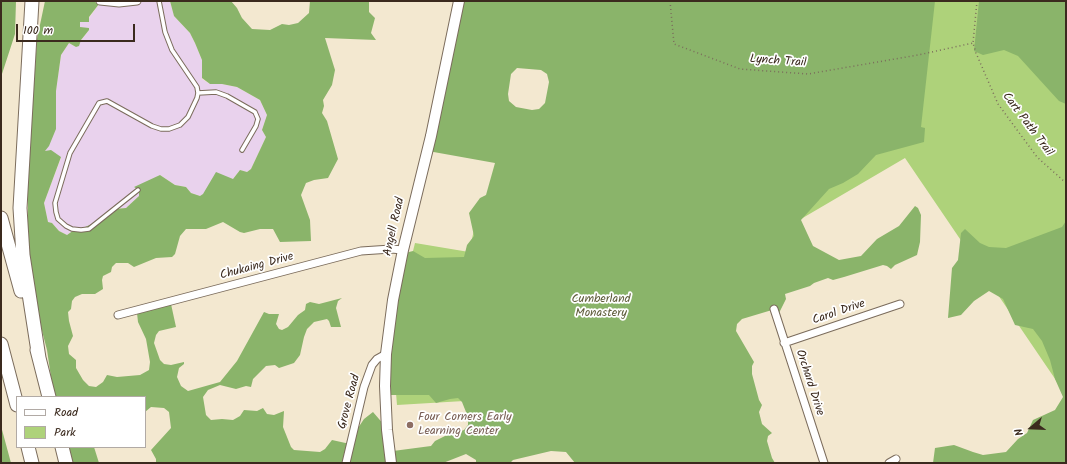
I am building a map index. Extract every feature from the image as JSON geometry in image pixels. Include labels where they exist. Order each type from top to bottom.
[{"type":"highway","points":[[32,1],[20,208],[23,255],[39,358]]},
{"type":"highway","points":[[1,218],[49,396]]},
{"type":"highway","points":[[1,344],[16,401]]},
{"type":"highway","points":[[1,369],[16,412]]},
{"type":"highway","points":[[28,448],[32,463]]},
{"type":"highway","points":[[62,448],[66,463]]},
{"type":"main road","name":"Angell Road","points":[[391,463],[385,394],[386,354],[393,300],[403,250],[431,136],[459,1]]},
{"type":"street","points":[[100,1],[119,3],[137,1]]},
{"type":"street","name":"Chukaing Drive","points":[[118,315],[361,251],[390,249],[403,250]]},
{"type":"street","name":"Carol Drive","points":[[784,343],[900,304]]},
{"type":"street","name":"Orchard Drive","points":[[774,309],[824,463]]},
{"type":"street","name":"Grove Road","points":[[346,463],[358,413],[372,365],[386,354]]},
{"type":"lane","points":[[138,190],[89,229],[76,230],[66,226],[58,219],[55,203],[70,153],[99,103],[107,101],[152,126],[161,129],[169,129],[180,125],[188,117],[197,98],[197,87],[172,50],[165,32],[159,1]]},
{"type":"lane","points":[[198,93],[216,92],[227,96],[256,112],[258,119],[256,126],[242,150]]},
{"type":"path","name":"Lynch Trail","points":[[670,1],[674,44],[740,68],[808,74],[918,55],[973,43]]},
{"type":"path","name":"Cart Path Trail","points":[[977,1],[973,43],[998,104],[1037,157],[1066,183]]},
{"type":"shaded area","points":[[93,1],[170,1],[174,16],[190,33],[202,60],[202,79],[210,84],[222,84],[237,87],[260,100],[267,115],[262,130],[266,137],[251,169],[247,172],[240,170],[233,179],[200,196],[191,193],[186,187],[175,185],[160,175],[139,190],[139,196],[126,208],[115,209],[106,218],[78,230],[74,230],[67,235],[59,231],[52,223],[48,222],[44,203],[61,158],[45,151],[56,129],[56,91],[61,55],[69,43],[76,47],[89,30],[79,27],[80,22],[89,18],[99,4]]},
{"type":"green space","points":[[1,1],[16,1],[15,34],[1,77]]},
{"type":"green space","points":[[45,1],[93,1],[99,4],[89,17],[89,22],[80,22],[80,27],[89,28],[89,30],[81,40],[79,46],[76,47],[69,43],[61,55],[56,91],[56,129],[49,146],[45,151],[51,150],[61,157],[44,203],[48,222],[52,223],[59,231],[67,235],[74,230],[78,230],[106,218],[115,209],[126,208],[139,196],[139,190],[134,187],[160,175],[175,185],[186,187],[191,193],[200,196],[203,194],[216,172],[233,179],[240,170],[247,172],[251,169],[266,137],[262,130],[267,115],[260,100],[237,87],[222,84],[210,84],[202,78],[202,60],[195,43],[190,33],[174,16],[170,1],[231,1],[237,8],[242,18],[252,29],[270,30],[282,24],[289,25],[298,23],[309,13],[310,1],[369,1],[369,12],[375,18],[371,33],[376,40],[325,38],[335,70],[332,85],[323,100],[324,106],[322,113],[327,121],[338,159],[328,178],[306,183],[301,195],[310,220],[311,241],[280,242],[273,229],[260,229],[244,233],[223,222],[206,229],[186,229],[180,236],[175,254],[172,257],[156,258],[134,267],[128,263],[116,263],[112,267],[111,272],[103,276],[103,289],[95,294],[82,294],[75,297],[72,301],[71,309],[68,312],[73,336],[68,346],[69,354],[76,360],[76,368],[83,380],[89,386],[96,387],[103,382],[107,375],[117,377],[140,375],[149,370],[150,362],[146,339],[138,322],[137,313],[171,304],[176,327],[159,331],[156,335],[154,343],[160,360],[164,364],[171,365],[184,362],[184,364],[179,368],[177,377],[181,386],[188,391],[220,382],[237,361],[264,312],[269,314],[279,314],[276,324],[279,329],[282,330],[288,327],[298,315],[305,310],[306,304],[310,302],[319,304],[342,298],[338,301],[336,308],[341,327],[331,327],[327,319],[314,322],[307,329],[300,355],[294,363],[279,368],[275,365],[266,366],[253,379],[251,387],[246,386],[236,389],[220,385],[208,390],[203,397],[206,415],[211,420],[233,420],[240,416],[244,410],[257,411],[263,408],[267,414],[274,415],[284,411],[283,427],[291,447],[294,450],[320,452],[325,449],[332,440],[350,444],[354,434],[364,419],[373,412],[385,426],[393,451],[431,446],[435,441],[445,436],[464,430],[468,425],[468,417],[462,402],[458,398],[436,403],[429,395],[389,395],[393,323],[405,253],[413,251],[425,258],[464,257],[467,245],[474,236],[469,213],[480,198],[486,195],[495,163],[428,151],[462,1],[935,1],[921,127],[925,128],[924,142],[876,155],[858,174],[829,189],[801,220],[813,246],[839,260],[861,256],[877,239],[899,226],[915,206],[918,208],[921,215],[920,242],[917,255],[895,265],[891,269],[883,265],[833,280],[828,278],[810,286],[785,294],[786,299],[779,313],[772,310],[742,319],[737,324],[736,331],[754,362],[752,366],[752,374],[759,400],[762,405],[759,412],[762,424],[772,433],[768,436],[767,441],[775,463],[575,463],[566,452],[551,451],[513,460],[510,463],[476,463],[476,460],[466,454],[443,463],[156,463],[156,459],[151,450],[171,428],[169,412],[164,408],[151,407],[146,411],[146,396],[54,396],[47,350],[27,273],[24,247],[28,216],[28,173],[37,39]],"holes":[[[517,68],[541,70],[547,74],[549,82],[545,103],[539,109],[532,110],[516,107],[509,101],[508,94],[511,74]]]},
{"type":"green space","name":"Cumberland Monastery","points":[[686,1],[1066,1],[1066,395],[905,158],[789,226],[531,397],[397,405],[396,393],[410,263],[415,243],[469,252],[481,199],[539,210]]},
{"type":"green space","points":[[979,1],[1066,1],[1066,104],[1059,101],[1018,56],[1004,50],[983,55],[974,51]]},
{"type":"green space","points":[[1066,221],[1066,463],[933,463],[935,448],[954,445],[983,455],[1006,452],[1018,439],[1027,433],[1033,420],[1055,410],[1063,397],[1042,341],[1033,329],[1015,325],[1003,299],[989,291],[974,301],[961,315],[948,318],[952,268],[958,260],[961,233],[965,229],[980,243],[989,247],[1006,248],[1062,227]]},
{"type":"green space","points":[[1,426],[11,463],[1,463]]},
{"type":"green space","points":[[64,448],[94,448],[99,463],[68,463]]},
{"type":"place","name":"Four Corners Early Learning Center","points":[[410,425]]}]
